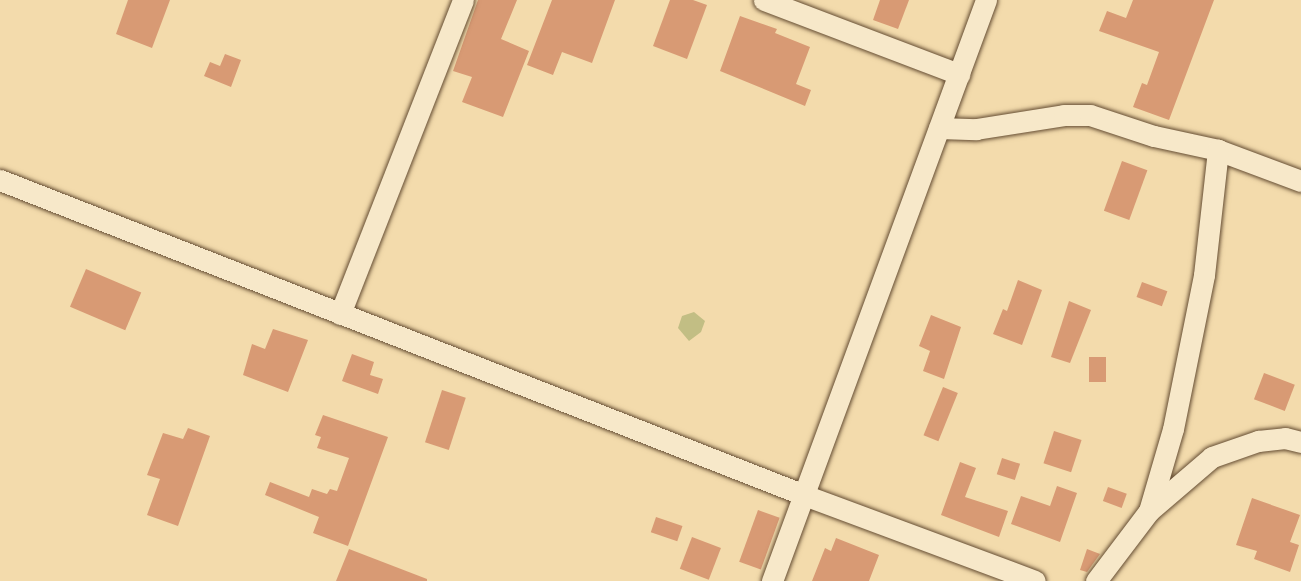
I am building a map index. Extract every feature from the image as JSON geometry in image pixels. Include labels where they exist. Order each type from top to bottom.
[{"type":"street","points":[[340,314],[463,0]]},
{"type":"street","points":[[764,0],[959,74]]},
{"type":"street","points":[[772,581],[986,0]]},
{"type":"street","points":[[939,128],[976,129],[1064,115],[1090,115],[1154,136],[1218,150],[1301,181]]},
{"type":"street","points":[[1149,512],[1173,429],[1204,275],[1218,150]]},
{"type":"street","points":[[0,180],[804,495],[1035,581]]},
{"type":"street","points":[[1096,581],[1149,512],[1212,457],[1258,441],[1285,438],[1301,442]]},
{"type":"shaded area","points":[[694,312],[705,321],[701,332],[689,341],[678,328],[682,316]]},
{"type":"building","points":[[128,0],[170,0],[152,48],[116,34]]},
{"type":"building","points":[[478,0],[517,0],[501,39],[529,51],[503,117],[462,102],[472,77],[453,71]]},
{"type":"building","points":[[552,0],[615,0],[592,63],[562,52],[553,75],[527,65]]},
{"type":"building","points":[[670,0],[693,0],[707,5],[687,59],[653,46]]},
{"type":"building","points":[[880,0],[909,0],[898,29],[873,20]]},
{"type":"building","points":[[1133,0],[1214,0],[1169,120],[1133,107],[1142,83],[1147,85],[1159,52],[1099,31],[1107,11],[1126,18]]},
{"type":"building","points":[[740,16],[777,29],[775,33],[810,47],[796,84],[811,90],[805,106],[720,71]]},
{"type":"building","points":[[225,54],[241,60],[231,87],[204,76],[210,62],[220,66]]},
{"type":"building","points":[[1122,161],[1147,170],[1129,220],[1104,211]]},
{"type":"building","points":[[86,269],[141,292],[125,330],[70,307]]},
{"type":"building","points":[[1018,280],[1042,290],[1022,345],[993,334],[1003,309],[1007,311]]},
{"type":"building","points":[[1142,282],[1167,291],[1162,306],[1137,297]]},
{"type":"building","points":[[1069,301],[1091,310],[1070,363],[1051,357]]},
{"type":"building","points":[[931,315],[961,327],[944,379],[923,371],[930,351],[919,346]]},
{"type":"building","points":[[273,329],[308,340],[288,392],[243,375],[252,344],[265,349]]},
{"type":"building","points":[[352,354],[374,362],[370,375],[383,379],[378,394],[342,381]]},
{"type":"building","points":[[1089,357],[1106,357],[1106,382],[1089,382]]},
{"type":"building","points":[[1264,373],[1295,385],[1285,411],[1254,399]]},
{"type":"building","points":[[943,387],[958,393],[938,441],[924,435]]},
{"type":"building","points":[[442,390],[466,398],[449,450],[425,442]]},
{"type":"building","points":[[323,415],[388,437],[348,546],[313,533],[319,517],[265,495],[270,482],[309,497],[312,489],[327,494],[330,489],[337,491],[349,458],[317,448],[321,437],[315,435]]},
{"type":"building","points":[[188,428],[210,436],[178,526],[147,515],[160,479],[147,475],[163,433],[183,439]]},
{"type":"building","points":[[1054,431],[1082,440],[1071,472],[1043,463]]},
{"type":"building","points":[[1002,458],[1020,464],[1015,480],[997,474]]},
{"type":"building","points":[[960,462],[976,468],[965,497],[1008,511],[999,537],[941,515]]},
{"type":"building","points":[[1057,486],[1077,493],[1060,542],[1011,524],[1021,496],[1050,506]]},
{"type":"building","points":[[1108,487],[1127,494],[1122,508],[1103,501]]},
{"type":"building","points":[[1252,498],[1300,515],[1290,542],[1299,545],[1290,572],[1254,559],[1257,551],[1236,545]]},
{"type":"building","points":[[758,510],[780,518],[761,570],[739,562]]},
{"type":"building","points":[[656,517],[682,526],[677,541],[651,532]]},
{"type":"building","points":[[692,537],[721,548],[709,580],[680,569]]},
{"type":"building","points":[[836,538],[879,555],[869,581],[812,581],[825,548],[831,551]]},
{"type":"building","points":[[349,549],[427,579],[427,581],[336,581]]},
{"type":"building","points":[[1087,549],[1100,554],[1087,572],[1080,570]]}]
